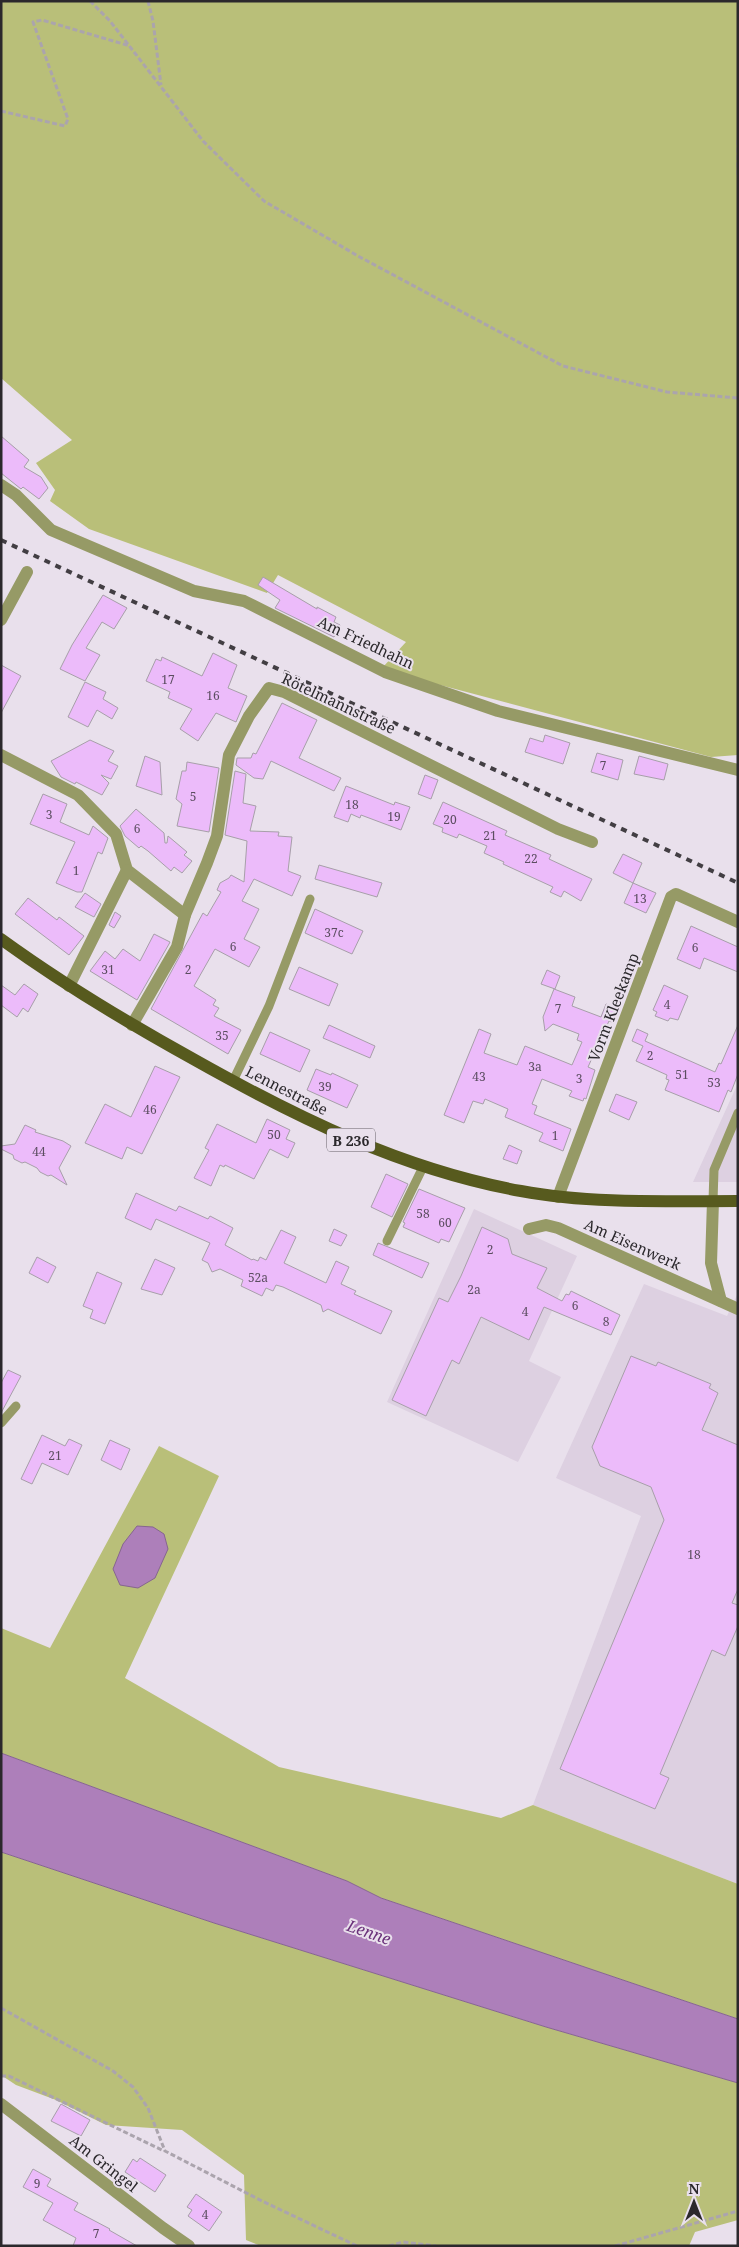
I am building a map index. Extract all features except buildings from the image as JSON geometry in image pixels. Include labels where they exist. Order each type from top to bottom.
[{"type":"main road","name":"Lennestraße","points":[[1,939],[69,986],[132,1025],[233,1081],[342,1136],[424,1167],[469,1181],[558,1197],[738,1201]]},
{"type":"street","name":"Am Friedhahn","points":[[1,485],[16,495],[51,530],[194,591],[244,601],[384,672],[498,711],[738,770]]},
{"type":"street","points":[[1,620],[27,572]]},
{"type":"street","name":"Rötelmannstraße","points":[[132,1025],[176,947],[185,915],[217,836],[229,755],[250,716],[269,688],[284,692],[558,829],[592,842]]},
{"type":"street","points":[[1,755],[78,795],[116,834],[127,870],[185,915]]},
{"type":"street","points":[[69,986],[127,870]]},
{"type":"street","name":"Vorm Kleekamp","points":[[558,1197],[672,897],[676,894],[738,922]]},
{"type":"street","points":[[713,1201],[711,1263],[721,1301]]},
{"type":"street","name":"Am Eisenwerk","points":[[529,1229],[546,1225],[558,1228],[738,1309]]},
{"type":"street","name":"Am Gringel","points":[[1,2104],[189,2246]]},
{"type":"lane","points":[[233,1081],[269,1006],[310,899]]},
{"type":"lane","points":[[713,1201],[714,1170],[738,1114]]},
{"type":"lane","points":[[387,1241],[424,1167]]},
{"type":"lane","points":[[1,1423],[16,1406]]},
{"type":"path","points":[[90,1],[110,21],[203,141],[264,201],[358,256],[563,366],[667,392],[738,398]]},
{"type":"path","points":[[148,1],[153,21],[161,85]]},
{"type":"path","points":[[1,111],[65,126],[68,119],[33,22],[42,20],[130,47]]},
{"type":"path","points":[[738,140],[738,175]]},
{"type":"path","points":[[1,2008],[113,2071],[132,2087],[148,2108],[165,2151]]},
{"type":"path","points":[[1,2076],[10,2076],[357,2246]]},
{"type":"path","points":[[615,2246],[738,2211]]},
{"type":"path","points":[[389,2246],[403,2242],[436,2246]]},
{"type":"shaded area","points":[[738,1083],[738,1182],[693,1182]]},
{"type":"shaded area","points":[[474,1209],[577,1256],[529,1361],[561,1377],[518,1462],[387,1402]]},
{"type":"shaded area","points":[[644,1284],[727,1316],[738,1293],[738,1884],[533,1805],[641,1516],[556,1478]]},
{"type":"green space","points":[[1,1],[738,1],[738,755],[711,757],[425,681],[383,667],[406,642],[278,575],[267,593],[89,529],[50,501],[55,490],[36,463],[72,440],[1,378]]},
{"type":"green space","points":[[159,1446],[219,1476],[125,1678],[279,1767],[501,1818],[533,1805],[738,1884],[738,2019],[381,1898],[347,1881],[1,1753],[1,1628],[50,1648]]},
{"type":"green space","points":[[1,1852],[214,1923],[546,2027],[738,2083],[738,2220],[695,2232],[689,2246],[261,2246],[246,2240],[244,2175],[182,2130],[106,2125],[56,2100],[16,2085],[1,2075]]},
{"type":"water","points":[[137,1526],[153,1527],[164,1534],[168,1549],[155,1578],[138,1588],[120,1585],[113,1569],[123,1544]]},
{"type":"water","name":"Lenne","points":[[1,1753],[347,1881],[381,1898],[738,2019],[738,2083],[546,2027],[214,1923],[1,1852]]},
{"type":"railway","points":[[1,540],[738,883]]}]
